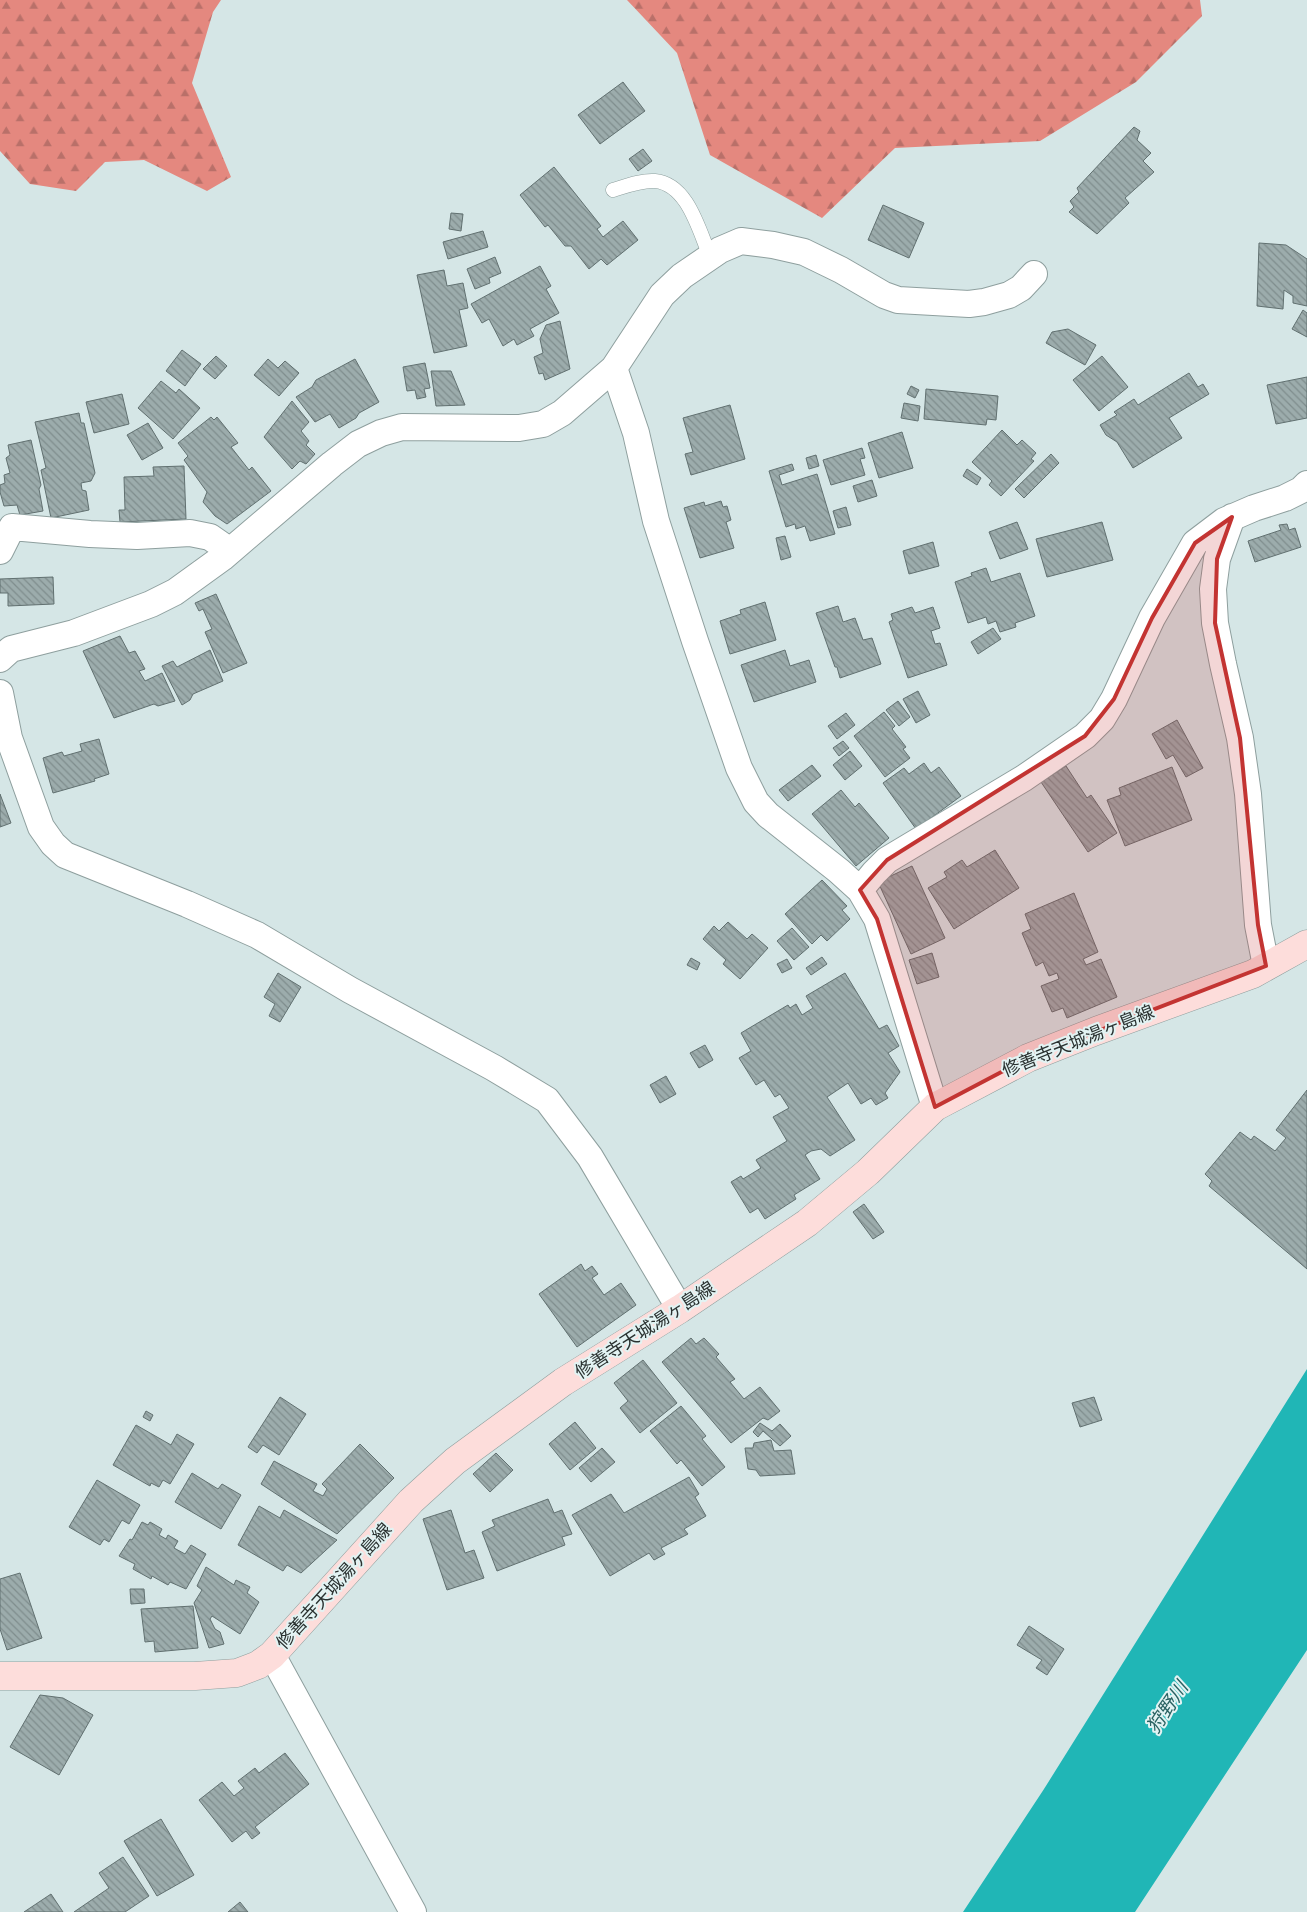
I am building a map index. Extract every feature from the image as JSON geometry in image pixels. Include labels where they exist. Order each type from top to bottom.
[{"type":"main road","name":"修善寺天城湯ヶ島線","points":[[0,1676],[195,1676],[237,1673],[258,1665],[272,1655],[411,1501],[455,1461],[563,1382],[680,1309],[807,1223],[868,1172],[935,1107],[1028,1058],[1096,1031],[1253,974],[1307,944]]},
{"type":"street","points":[[0,659],[11,649],[74,633],[151,604],[175,592],[230,551],[332,464],[358,444],[381,433],[402,427],[519,428],[543,424],[562,413],[614,368],[662,295],[682,276],[710,256],[741,241],[773,245],[804,252],[841,270],[884,295],[898,300],[969,304],[1009,295],[1021,288],[1034,274]]},
{"type":"street","points":[[614,368],[636,433],[656,521],[739,768],[756,802],[768,815],[860,890],[877,919],[935,1107]]},
{"type":"street","points":[[860,890],[887,860],[1024,778],[1090,730],[1102,718],[1114,699],[1152,618],[1195,543],[1224,521],[1285,498],[1301,490],[1307,484]]},
{"type":"street","points":[[1232,517],[1217,559],[1214,589],[1215,622],[1243,757],[1254,859],[1258,925],[1266,966]]},
{"type":"street","points":[[0,551],[6,524],[90,534],[137,536],[190,533],[210,537],[230,551]]},
{"type":"street","points":[[0,693],[4,740],[41,826],[53,844],[65,855],[187,904],[257,935],[350,990],[494,1068],[547,1100],[590,1157],[680,1309]]},
{"type":"street","points":[[272,1655],[413,1912]]},
{"type":"lane","points":[[613,190],[654,181],[669,184],[681,195],[691,212],[710,256]]},
{"type":"highlighted area","points":[[1232,517],[1217,559],[1215,623],[1240,738],[1258,925],[1266,966],[1028,1058],[935,1107],[877,919],[860,890],[887,860],[1085,736],[1114,699],[1152,618],[1195,543]]},
{"type":"green space","points":[[0,0],[221,0],[213,12],[192,83],[231,177],[207,191],[144,160],[105,162],[76,191],[30,184],[0,151]]},
{"type":"green space","points":[[627,0],[1200,0],[1202,16],[1136,82],[1040,141],[895,148],[822,218],[710,155],[677,53]]},
{"type":"water","name":"狩野川","points":[[1307,1369],[1307,1650],[1135,1912],[963,1912],[1044,1789]]},
{"type":"building","points":[[623,82],[645,111],[600,144],[578,115]]},
{"type":"building","points":[[1134,127],[1140,131],[1137,140],[1151,153],[1143,161],[1154,172],[1125,198],[1129,203],[1097,234],[1069,212],[1074,207],[1070,201],[1079,192],[1077,188]]},
{"type":"building","points":[[643,149],[652,161],[638,171],[629,159]]},
{"type":"building","points":[[554,167],[601,226],[597,229],[603,237],[623,221],[638,240],[607,265],[601,259],[589,269],[571,246],[565,246],[548,225],[545,227],[520,195]]},
{"type":"building","points":[[883,205],[924,223],[909,258],[868,240]]},
{"type":"building","points":[[451,213],[463,214],[461,231],[449,229]]},
{"type":"building","points":[[483,231],[488,247],[448,259],[443,242]]},
{"type":"building","points":[[1259,243],[1286,245],[1307,259],[1307,306],[1293,303],[1293,296],[1284,290],[1283,309],[1257,306]]},
{"type":"building","points":[[495,257],[501,273],[489,278],[490,283],[475,289],[467,269]]},
{"type":"building","points":[[540,266],[551,286],[546,289],[559,313],[530,329],[534,336],[517,345],[514,339],[503,346],[489,319],[482,323],[471,304]]},
{"type":"building","points":[[444,270],[447,286],[463,283],[468,308],[459,310],[467,346],[434,353],[417,275]]},
{"type":"building","points":[[1303,310],[1307,313],[1307,337],[1292,329]]},
{"type":"building","points":[[560,321],[570,369],[545,380],[543,373],[539,374],[534,357],[543,353],[540,339],[546,325]]},
{"type":"building","points":[[1068,329],[1096,345],[1085,365],[1046,343],[1052,332]]},
{"type":"building","points":[[182,350],[201,364],[185,386],[166,371]]},
{"type":"building","points":[[216,356],[227,366],[215,379],[203,369]]},
{"type":"building","points":[[1102,356],[1128,387],[1099,411],[1073,380]]},
{"type":"building","points":[[268,359],[278,368],[285,361],[299,373],[279,396],[254,375]]},
{"type":"building","points":[[355,359],[379,402],[359,413],[356,418],[339,428],[330,414],[315,422],[296,397],[312,387],[316,380]]},
{"type":"building","points":[[425,363],[430,388],[424,389],[426,397],[417,399],[415,390],[407,391],[403,367]]},
{"type":"building","points":[[431,371],[451,371],[465,405],[436,406]]},
{"type":"building","points":[[1189,373],[1198,387],[1203,384],[1209,394],[1169,418],[1182,438],[1133,468],[1117,442],[1106,435],[1100,425],[1117,415],[1114,412],[1134,399],[1138,405]]},
{"type":"building","points":[[1307,377],[1307,418],[1276,424],[1267,385]]},
{"type":"building","points":[[161,381],[176,393],[179,389],[200,408],[173,439],[138,408]]},
{"type":"building","points":[[911,386],[919,390],[915,398],[907,394]]},
{"type":"building","points":[[926,389],[998,396],[996,420],[987,419],[986,425],[924,419]]},
{"type":"building","points":[[122,394],[129,424],[94,433],[86,402]]},
{"type":"building","points":[[292,401],[309,422],[301,431],[309,441],[306,445],[315,454],[306,464],[300,461],[292,469],[264,437]]},
{"type":"building","points":[[904,403],[920,406],[918,421],[901,418]]},
{"type":"building","points":[[730,405],[745,459],[691,475],[685,454],[693,452],[683,418]]},
{"type":"building","points":[[79,413],[81,423],[84,423],[95,473],[91,481],[81,483],[82,490],[86,491],[89,510],[51,518],[41,470],[46,468],[35,422]]},
{"type":"building","points":[[211,417],[214,420],[217,417],[238,443],[231,447],[249,470],[252,467],[271,491],[227,524],[215,516],[203,502],[207,492],[184,460],[188,456],[178,443]]},
{"type":"building","points":[[148,423],[163,448],[142,460],[127,435]]},
{"type":"building","points":[[1002,430],[1017,445],[1022,440],[1036,453],[1031,459],[1034,461],[1001,496],[989,485],[992,481],[972,462]]},
{"type":"building","points":[[902,432],[913,468],[879,478],[868,443]]},
{"type":"building","points":[[31,440],[41,485],[39,489],[43,511],[20,515],[17,505],[4,506],[0,485],[5,483],[4,475],[10,473],[6,458],[10,455],[8,445]]},
{"type":"building","points":[[862,448],[865,458],[860,459],[865,475],[831,485],[823,460]]},
{"type":"building","points":[[1051,454],[1059,463],[1024,498],[1015,489]]},
{"type":"building","points":[[816,455],[819,466],[809,469],[806,458]]},
{"type":"building","points":[[792,464],[794,470],[779,475],[782,485],[817,474],[835,534],[810,541],[805,526],[796,529],[795,524],[786,527],[769,471]]},
{"type":"building","points":[[184,466],[186,519],[120,522],[119,510],[125,510],[124,477],[154,476],[153,467]]},
{"type":"building","points":[[967,469],[981,478],[977,485],[963,476]]},
{"type":"building","points":[[872,480],[877,496],[858,502],[853,486]]},
{"type":"building","points":[[721,501],[723,507],[727,506],[731,520],[726,522],[734,548],[700,558],[684,508],[704,502],[705,506]]},
{"type":"building","points":[[846,507],[851,525],[838,528],[833,511]]},
{"type":"building","points":[[1017,522],[1028,549],[1000,559],[989,532]]},
{"type":"building","points":[[1102,522],[1113,560],[1047,577],[1036,539]]},
{"type":"building","points":[[1287,524],[1289,530],[1295,528],[1301,547],[1255,562],[1248,541],[1281,530],[1279,525]]},
{"type":"building","points":[[785,536],[791,557],[781,560],[776,538]]},
{"type":"building","points":[[933,542],[939,566],[909,574],[903,551]]},
{"type":"building","points":[[986,568],[991,582],[1020,573],[1035,616],[1015,623],[1016,627],[1000,632],[996,621],[988,624],[986,617],[968,623],[955,582],[972,576],[971,573]]},
{"type":"building","points":[[53,577],[54,604],[8,606],[8,593],[0,593],[0,579]]},
{"type":"building","points":[[216,594],[247,663],[223,673],[205,632],[212,629],[203,609],[199,611],[195,603]]},
{"type":"building","points":[[765,602],[776,640],[730,654],[720,621],[741,614],[740,610]]},
{"type":"building","points":[[838,606],[843,622],[855,618],[863,640],[872,638],[881,664],[840,678],[816,613]]},
{"type":"building","points":[[912,607],[915,613],[933,607],[940,628],[931,631],[935,644],[940,643],[947,665],[908,678],[889,622],[893,620],[891,614]]},
{"type":"building","points":[[993,628],[1001,639],[978,654],[971,642]]},
{"type":"building","points":[[120,636],[129,653],[135,651],[145,669],[139,671],[145,681],[162,673],[175,701],[158,706],[154,704],[114,718],[83,651]]},
{"type":"building","points":[[210,650],[223,681],[193,694],[190,700],[182,705],[162,666],[173,661],[177,667]]},
{"type":"building","points":[[785,650],[790,666],[809,660],[816,682],[754,702],[741,665]]},
{"type":"building","points":[[918,691],[930,715],[916,723],[903,699]]},
{"type":"building","points":[[898,701],[910,717],[899,726],[886,710]]},
{"type":"building","points":[[884,712],[895,726],[892,729],[906,747],[903,749],[910,758],[885,777],[854,736]]},
{"type":"building","points":[[846,713],[855,725],[837,739],[828,726]]},
{"type":"building","points":[[1177,720],[1203,768],[1186,777],[1173,755],[1166,759],[1152,734]]},
{"type":"building","points":[[99,739],[109,774],[94,779],[95,781],[53,793],[43,758],[62,752],[64,756],[82,751],[80,744]]},
{"type":"building","points":[[843,741],[849,748],[839,756],[833,748]]},
{"type":"building","points":[[850,751],[862,766],[845,780],[833,765]]},
{"type":"building","points":[[924,763],[931,773],[939,767],[961,796],[916,829],[883,783],[904,768],[909,774]]},
{"type":"building","points":[[812,765],[821,776],[788,801],[779,790]]},
{"type":"building","points":[[1066,766],[1087,798],[1091,795],[1117,833],[1088,852],[1041,782]]},
{"type":"building","points":[[1172,767],[1192,820],[1125,846],[1107,800],[1121,795],[1119,788]]},
{"type":"building","points":[[841,790],[855,807],[859,803],[889,838],[856,866],[812,814]]},
{"type":"building","points":[[0,794],[11,823],[0,827]]},
{"type":"building","points":[[995,850],[1019,888],[954,929],[928,888],[947,877],[944,872],[962,860],[967,867]]},
{"type":"building","points":[[912,866],[945,938],[911,954],[878,882]]},
{"type":"building","points":[[822,880],[847,906],[842,910],[850,919],[827,941],[821,935],[812,944],[785,914]]},
{"type":"building","points":[[1074,893],[1098,952],[1083,959],[1086,965],[1101,959],[1117,997],[1067,1018],[1063,1008],[1052,1012],[1041,986],[1059,979],[1057,973],[1049,976],[1043,962],[1036,966],[1022,933],[1031,929],[1025,914]]},
{"type":"building","points":[[728,922],[747,939],[752,934],[768,948],[740,979],[723,964],[726,960],[703,939],[714,926],[719,931]]},
{"type":"building","points":[[792,928],[809,947],[794,960],[777,941]]},
{"type":"building","points":[[932,953],[939,977],[917,984],[909,960]]},
{"type":"building","points":[[822,957],[827,964],[811,975],[806,968]]},
{"type":"building","points":[[691,958],[700,963],[697,970],[687,965]]},
{"type":"building","points":[[787,959],[792,968],[782,973],[777,964]]},
{"type":"building","points":[[278,973],[301,987],[280,1022],[269,1016],[275,1004],[264,997]]},
{"type":"building","points":[[845,973],[879,1029],[887,1025],[899,1046],[888,1053],[900,1072],[885,1093],[888,1098],[876,1105],[871,1098],[861,1104],[848,1083],[827,1097],[855,1140],[830,1156],[821,1149],[811,1151],[805,1155],[820,1179],[794,1195],[796,1199],[765,1219],[758,1208],[750,1213],[731,1182],[741,1176],[743,1179],[761,1168],[756,1160],[787,1141],[773,1117],[789,1108],[780,1094],[775,1097],[764,1080],[756,1085],[739,1058],[751,1051],[741,1033],[788,1005],[790,1008],[796,1004],[802,1015],[813,1008],[806,996]]},
{"type":"building","points":[[705,1045],[713,1060],[699,1068],[690,1053]]},
{"type":"building","points":[[666,1076],[676,1094],[660,1103],[650,1085]]},
{"type":"building","points":[[1307,1090],[1307,1269],[1209,1186],[1212,1181],[1205,1174],[1240,1132],[1251,1140],[1254,1136],[1275,1151],[1286,1138],[1276,1130]]},
{"type":"building","points":[[864,1204],[884,1232],[873,1239],[853,1212]]},
{"type":"building","points":[[581,1264],[585,1271],[592,1266],[598,1274],[592,1278],[604,1295],[621,1283],[636,1305],[577,1347],[539,1294]]},
{"type":"building","points":[[691,1338],[696,1344],[704,1338],[719,1354],[716,1357],[735,1379],[730,1382],[744,1399],[760,1387],[780,1411],[768,1420],[763,1418],[731,1443],[662,1362]]},
{"type":"building","points":[[643,1360],[677,1403],[640,1433],[620,1408],[628,1401],[614,1383]]},
{"type":"building","points":[[280,1397],[306,1414],[279,1455],[263,1445],[257,1453],[248,1447]]},
{"type":"building","points":[[1094,1397],[1102,1420],[1080,1427],[1072,1403]]},
{"type":"building","points":[[681,1406],[706,1436],[702,1439],[725,1467],[702,1486],[681,1460],[677,1464],[650,1431]]},
{"type":"building","points":[[146,1411],[153,1415],[150,1421],[143,1417]]},
{"type":"building","points":[[575,1422],[596,1448],[570,1470],[549,1444]]},
{"type":"building","points":[[760,1423],[772,1431],[780,1424],[791,1436],[780,1446],[763,1431],[758,1437],[753,1432]]},
{"type":"building","points":[[136,1425],[171,1445],[177,1434],[194,1444],[170,1484],[163,1480],[159,1487],[151,1483],[150,1486],[113,1465]]},
{"type":"building","points":[[771,1440],[774,1451],[791,1450],[795,1474],[760,1476],[756,1470],[748,1469],[745,1448],[753,1448],[754,1443]]},
{"type":"building","points":[[360,1444],[394,1478],[337,1534],[261,1484],[274,1461],[317,1484],[313,1491],[323,1496],[327,1489],[322,1484]]},
{"type":"building","points":[[602,1448],[615,1462],[591,1482],[579,1468]]},
{"type":"building","points":[[496,1453],[513,1470],[490,1492],[473,1474]]},
{"type":"building","points":[[192,1473],[218,1489],[222,1484],[241,1495],[221,1529],[175,1502]]},
{"type":"building","points":[[689,1477],[699,1494],[695,1497],[706,1516],[684,1529],[688,1534],[661,1548],[665,1554],[654,1560],[649,1553],[610,1576],[572,1515],[611,1494],[624,1513]]},
{"type":"building","points":[[97,1480],[140,1505],[129,1524],[122,1520],[109,1542],[104,1539],[100,1545],[69,1527]]},
{"type":"building","points":[[548,1499],[554,1513],[562,1510],[572,1534],[562,1537],[565,1545],[497,1571],[482,1532],[495,1526],[492,1520]]},
{"type":"building","points":[[259,1506],[280,1518],[284,1510],[337,1540],[301,1573],[287,1565],[283,1571],[238,1545]]},
{"type":"building","points":[[451,1510],[465,1553],[474,1550],[484,1578],[447,1590],[423,1519]]},
{"type":"building","points":[[142,1522],[148,1525],[150,1522],[162,1529],[159,1535],[166,1539],[168,1535],[178,1541],[174,1548],[185,1554],[191,1545],[206,1554],[186,1589],[170,1582],[168,1585],[152,1576],[151,1579],[133,1569],[135,1564],[119,1556],[130,1539],[132,1540]]},
{"type":"building","points":[[206,1567],[234,1585],[236,1580],[250,1587],[247,1593],[259,1602],[240,1634],[212,1616],[210,1619],[215,1629],[220,1632],[224,1644],[209,1648],[194,1603],[202,1590],[197,1586]]},
{"type":"building","points":[[20,1573],[42,1638],[7,1650],[0,1629],[0,1579]]},
{"type":"building","points":[[130,1589],[144,1589],[145,1603],[131,1604]]},
{"type":"building","points":[[193,1606],[198,1648],[155,1652],[154,1641],[145,1642],[141,1609]]},
{"type":"building","points":[[1029,1626],[1064,1649],[1047,1675],[1036,1668],[1042,1660],[1017,1645]]},
{"type":"building","points":[[40,1695],[63,1698],[93,1715],[59,1775],[10,1747]]},
{"type":"building","points":[[285,1753],[309,1784],[255,1827],[260,1833],[252,1839],[246,1831],[232,1842],[199,1800],[222,1782],[234,1796],[244,1788],[238,1781],[255,1768],[259,1773]]},
{"type":"building","points":[[161,1819],[194,1875],[157,1896],[124,1841]]},
{"type":"building","points":[[123,1857],[149,1896],[125,1912],[74,1912],[109,1888],[99,1873]]},
{"type":"building","points":[[51,1894],[63,1912],[24,1912]]},
{"type":"building","points":[[240,1902],[248,1912],[228,1912]]}]
